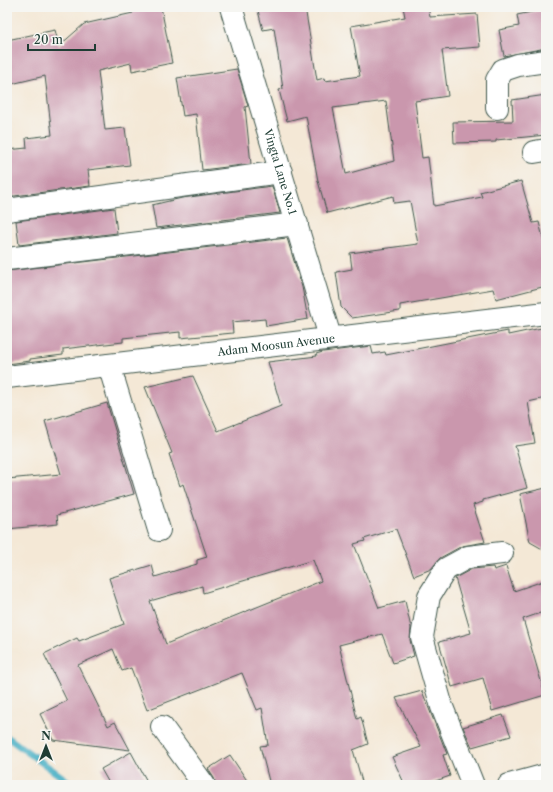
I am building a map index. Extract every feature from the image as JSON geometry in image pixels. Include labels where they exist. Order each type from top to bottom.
[{"type":"street","name":"Vingta Lane No.1","points":[[231,7],[282,172],[330,337]]},
{"type":"street","points":[[497,108],[497,80],[503,70],[518,65],[546,61]]},
{"type":"street","points":[[7,210],[282,172]]},
{"type":"street","points":[[7,260],[297,224]]},
{"type":"street","name":"Adam Moosun Avenue","points":[[7,377],[330,337],[546,313]]},
{"type":"street","points":[[108,365],[159,530]]},
{"type":"street","points":[[473,785],[442,707],[422,637],[429,596],[446,569],[468,557],[502,553]]},
{"type":"street","points":[[162,727],[204,785]]},
{"type":"street","points":[[509,785],[546,775]]},
{"type":"building","points":[[131,7],[161,7],[172,63],[132,71],[131,63],[98,71],[105,130],[125,128],[130,165],[88,170],[90,186],[7,197],[7,150],[27,148],[26,138],[52,135],[45,76],[7,85],[7,40],[55,30],[59,46],[84,24],[133,13]]},
{"type":"building","points":[[257,7],[305,7],[317,80],[324,78],[325,81],[360,76],[351,26],[405,17],[403,7],[428,7],[430,17],[477,14],[480,47],[442,50],[448,96],[415,101],[422,158],[428,157],[434,206],[482,197],[480,192],[521,181],[533,223],[539,222],[544,242],[546,242],[546,286],[496,299],[493,289],[400,305],[400,311],[352,318],[341,307],[336,272],[352,269],[350,253],[418,244],[410,201],[394,203],[393,196],[327,213],[318,181],[306,116],[287,121],[279,90],[283,89],[274,28],[263,30]],"holes":[[[386,101],[394,161],[346,174],[333,108]]]},
{"type":"building","points":[[546,9],[546,48],[504,56],[499,30],[519,26],[517,15]]},
{"type":"building","points":[[237,69],[248,106],[245,107],[251,164],[202,170],[196,114],[183,116],[177,78]]},
{"type":"building","points":[[546,95],[546,135],[496,140],[496,142],[454,143],[453,122],[513,121],[512,100]]},
{"type":"building","points":[[272,186],[280,213],[156,228],[152,205],[182,198]]},
{"type":"building","points":[[114,208],[117,233],[19,245],[16,221]]},
{"type":"building","points":[[287,238],[302,287],[308,319],[266,326],[265,319],[232,322],[233,333],[180,338],[180,332],[123,338],[123,342],[63,349],[63,355],[30,359],[30,361],[7,364],[7,271]]},
{"type":"building","points":[[546,327],[546,398],[528,402],[535,443],[515,446],[527,488],[483,500],[483,502],[473,505],[485,542],[462,546],[440,558],[431,569],[414,576],[396,529],[364,539],[365,541],[354,544],[379,608],[405,601],[411,628],[410,640],[414,656],[393,663],[382,634],[339,645],[357,719],[361,717],[368,744],[353,750],[363,785],[270,785],[260,746],[268,745],[262,708],[257,710],[242,673],[147,710],[131,668],[122,671],[113,649],[78,665],[108,726],[115,722],[130,750],[53,740],[40,714],[67,701],[44,654],[77,638],[79,641],[124,624],[109,578],[152,565],[155,577],[197,564],[197,560],[207,557],[183,484],[180,486],[169,454],[172,453],[145,387],[193,376],[218,431],[281,406],[268,362],[317,356],[316,354],[323,352],[371,346],[373,354],[385,352],[386,355],[508,331],[508,335]],"holes":[[[313,560],[321,581],[166,644],[150,601],[202,586],[203,593]]]},
{"type":"building","points":[[107,403],[134,494],[57,515],[58,524],[7,529],[7,479],[61,474],[45,421]]},
{"type":"building","points":[[546,488],[546,551],[530,542],[520,494]]},
{"type":"building","points":[[506,566],[514,591],[546,580],[546,611],[523,619],[545,695],[492,711],[483,678],[452,687],[439,642],[471,633],[455,578],[472,569],[493,567],[494,570]]},
{"type":"building","points":[[422,691],[447,754],[443,755],[450,776],[424,785],[405,785],[392,757],[421,747],[396,698]]},
{"type":"building","points":[[503,715],[511,736],[472,747],[463,727]]},
{"type":"building","points":[[131,752],[149,785],[110,785],[101,769]]},
{"type":"building","points":[[230,755],[250,785],[216,785],[214,778],[208,769]]},
{"type":"waterway","points":[[7,737],[73,785]]}]
